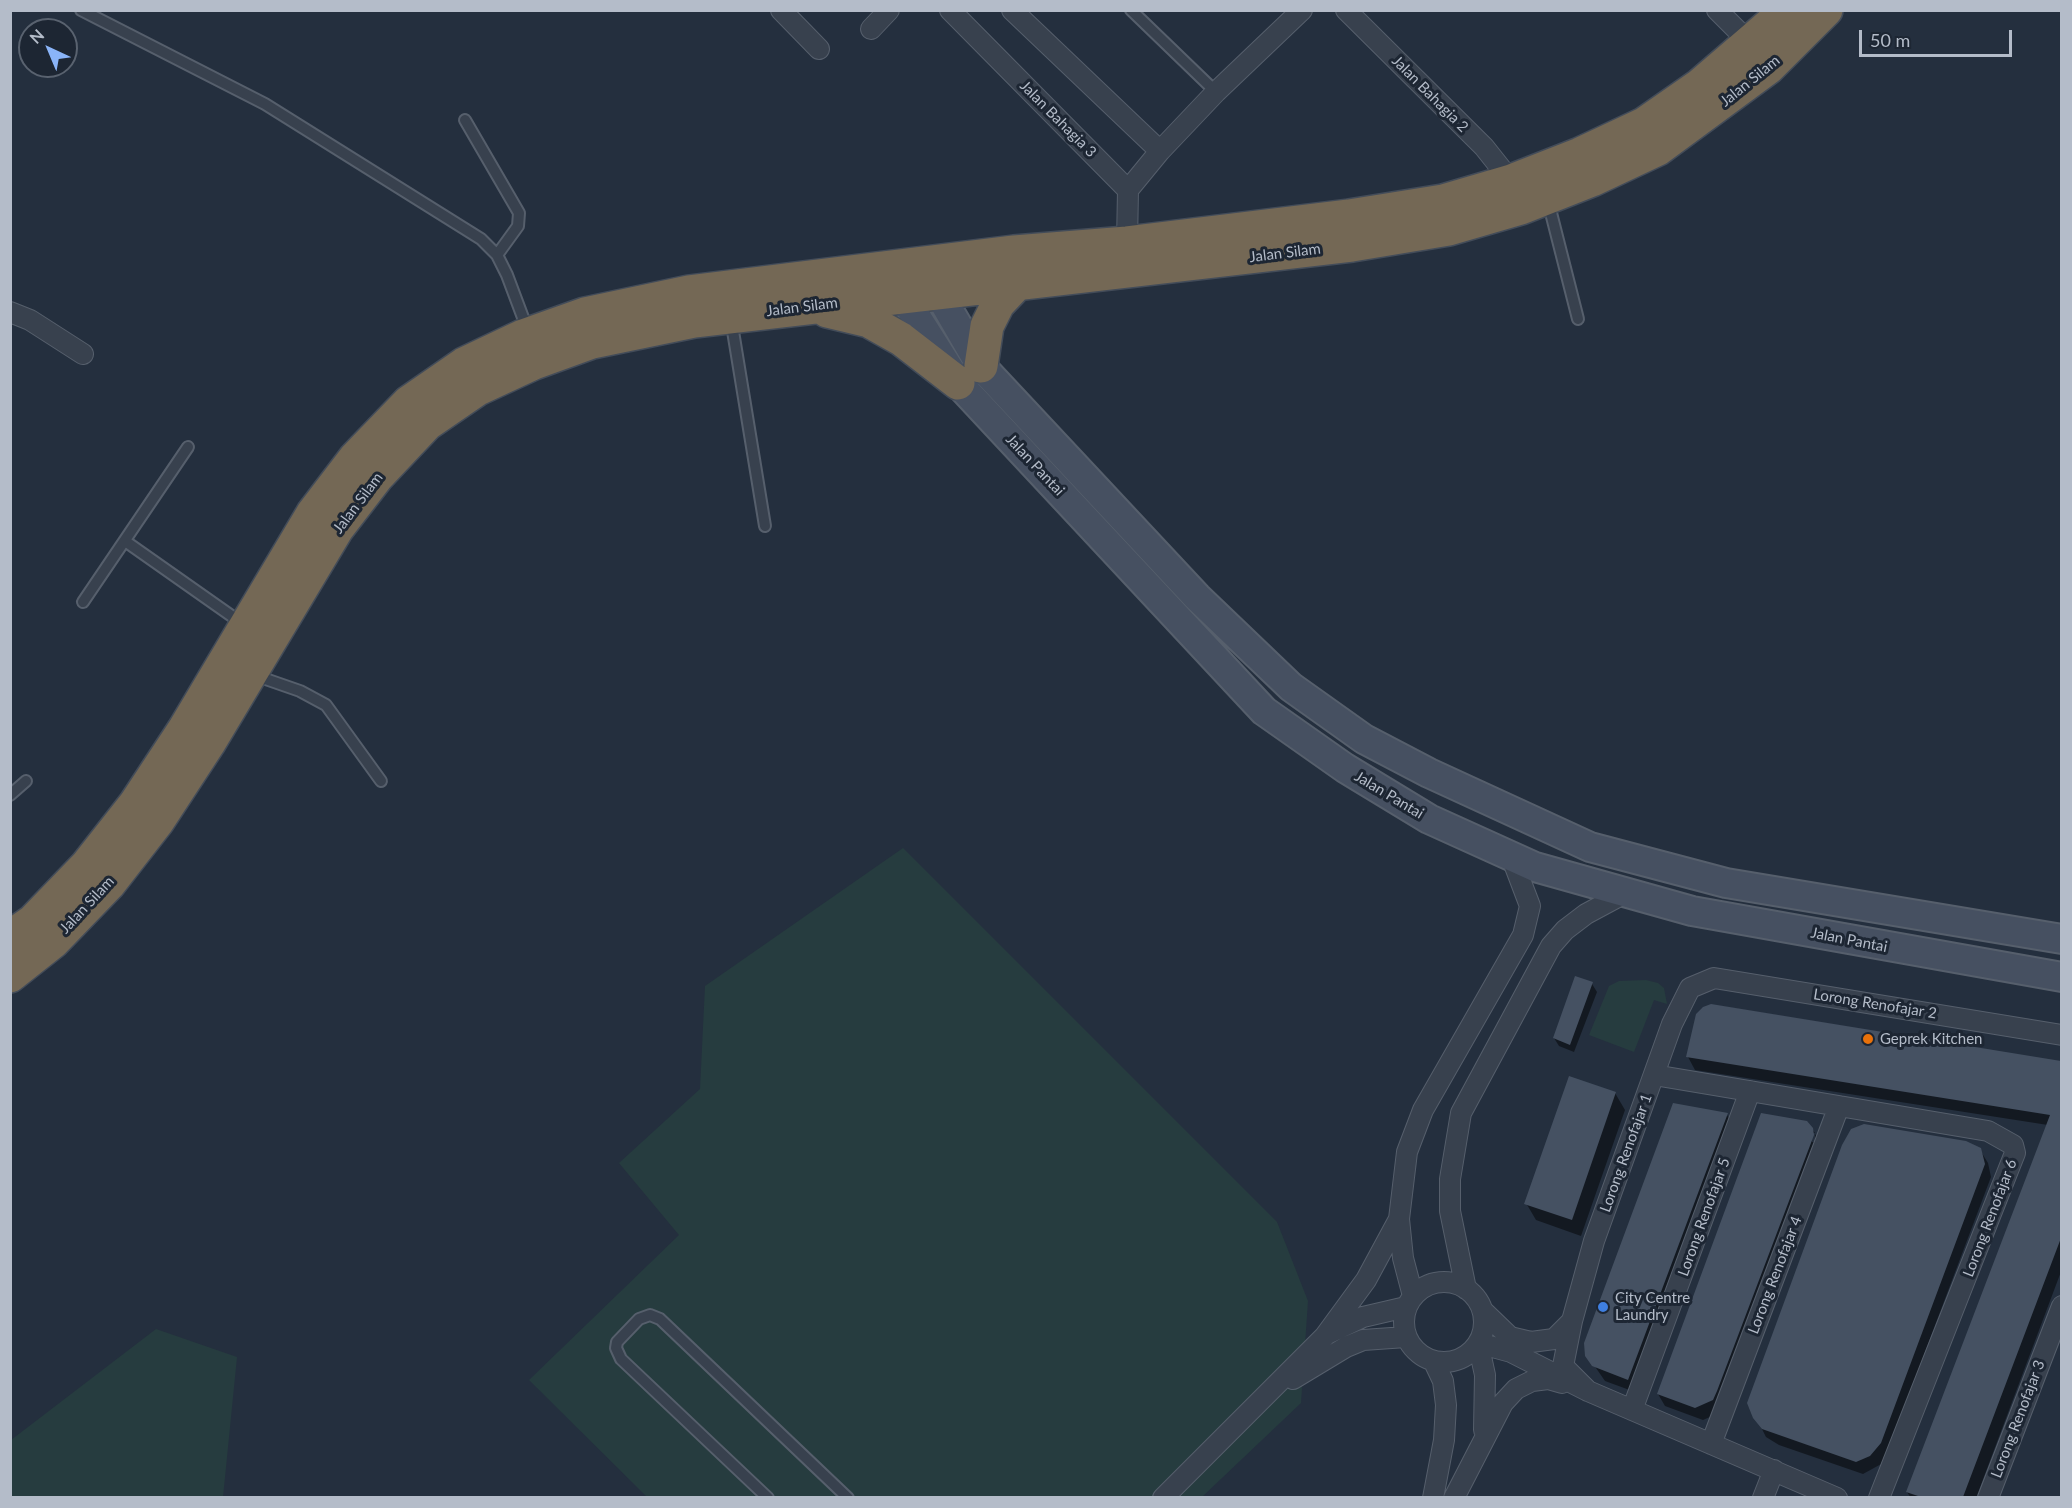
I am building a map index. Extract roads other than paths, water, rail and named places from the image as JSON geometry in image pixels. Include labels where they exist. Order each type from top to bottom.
[{"type":"highway","name":"Jalan Silam","points":[[10,937],[33,921],[87,865],[135,804],[313,513],[355,458],[409,402],[464,364],[530,334],[585,314],[689,292],[899,281],[934,277],[1126,243],[1348,216],[1443,201],[1511,181],[1580,154],[1644,124],[1700,85],[1751,44],[1787,10]]},
{"type":"highway","name":"Jalan Silam","points":[[934,277],[1016,285],[1353,245],[1449,229],[1521,208],[1658,149],[1768,68],[1826,10]]},
{"type":"highway","name":"Jalan Silam","points":[[10,976],[52,942],[116,875],[158,821],[337,529],[377,477],[428,424],[478,389],[534,363],[592,342],[694,321],[809,306],[899,281]]},
{"type":"highway","points":[[809,306],[869,321],[970,375],[987,326],[998,304],[1016,285]]},
{"type":"street","points":[[781,10],[819,49]]},
{"type":"street","points":[[871,29],[889,10]]},
{"type":"street","name":"Jalan Bahagia 3","points":[[950,10],[1128,190]]},
{"type":"street","points":[[1012,10],[1160,151]]},
{"type":"street","points":[[1126,243],[1128,190],[1160,151],[1216,92],[1302,10]]},
{"type":"street","name":"Jalan Bahagia 2","points":[[1346,10],[1484,147],[1511,181]]},
{"type":"street","points":[[1717,10],[1751,44]]},
{"type":"street","name":"Jalan Pantai","points":[[934,277],[970,375],[1291,687],[1364,739],[1429,773],[1590,848],[1726,883],[2061,939]]},
{"type":"street","name":"Jalan Pantai","points":[[899,281],[970,375],[1264,711],[1345,768],[1429,819],[1535,867],[1692,911],[2061,977]]},
{"type":"street","points":[[10,312],[30,320],[83,354]]},
{"type":"street","points":[[1433,1497],[1444,1440],[1446,1405],[1443,1381],[1434,1362],[1416,1352],[1406,1337],[1403,1323],[1409,1301],[1399,1219],[1406,1158],[1423,1110],[1522,935],[1530,906],[1511,856]]},
{"type":"street","points":[[1466,1289],[1450,1211],[1450,1179],[1461,1113],[1551,946],[1565,930],[1586,914],[1627,892]]},
{"type":"street","name":"Lorong Renofajar 2","points":[[1690,988],[1714,978],[2061,1035]]},
{"type":"street","name":"Lorong Renofajar 1","points":[[1588,1390],[1563,1366],[1572,1321],[1594,1241],[1681,1003],[1690,988]]},
{"type":"street","name":"Lorong Renofajar 6","points":[[1654,1075],[1988,1131],[2006,1139],[2013,1145],[2015,1153],[1879,1497]]},
{"type":"street","name":"Lorong Renofajar 5","points":[[1632,1410],[1750,1091]]},
{"type":"street","name":"Lorong Renofajar 4","points":[[1712,1444],[1839,1106]]},
{"type":"street","points":[[1163,1497],[1268,1395],[1325,1335],[1366,1280],[1399,1219]]},
{"type":"street","points":[[1325,1335],[1363,1317],[1409,1301],[1422,1288],[1438,1282],[1454,1283],[1466,1289],[1475,1297],[1483,1311],[1510,1336],[1531,1342],[1554,1339],[1572,1321]]},
{"type":"street","name":"Lorong Renofajar 3","points":[[1988,1497],[2061,1306]]},
{"type":"street","points":[[1434,1362],[1460,1359],[1478,1343],[1484,1328],[1483,1311]]},
{"type":"street","points":[[1268,1395],[1346,1347],[1363,1340],[1406,1337]]},
{"type":"street","points":[[1478,1343],[1511,1352],[1632,1410],[1837,1497]]},
{"type":"street","points":[[1478,1343],[1485,1375],[1484,1436]]},
{"type":"street","points":[[1454,1497],[1503,1402],[1516,1389],[1532,1381],[1548,1379],[1588,1390]]},
{"type":"street","points":[[1763,1497],[1773,1470]]},
{"type":"lane","points":[[81,10],[296,121],[481,239],[497,255],[530,334]]},
{"type":"lane","points":[[1131,10],[1216,92]]},
{"type":"lane","points":[[465,120],[519,213],[518,226],[497,255]]},
{"type":"lane","points":[[1547,198],[1578,319]]},
{"type":"lane","points":[[731,316],[765,526]]},
{"type":"lane","points":[[83,602],[188,447]]},
{"type":"lane","points":[[125,541],[246,625]]},
{"type":"lane","points":[[250,674],[309,695],[326,705],[381,781]]},
{"type":"lane","points":[[10,795],[26,781]]},
{"type":"lane","points":[[768,1497],[617,1354],[617,1342],[639,1320],[650,1315],[660,1319],[848,1497]]},
{"type":"place","name":"Geprek Kitchen","points":[[1868,1039]]},
{"type":"place","name":"City Centre Laundry","points":[[1603,1307]]}]
